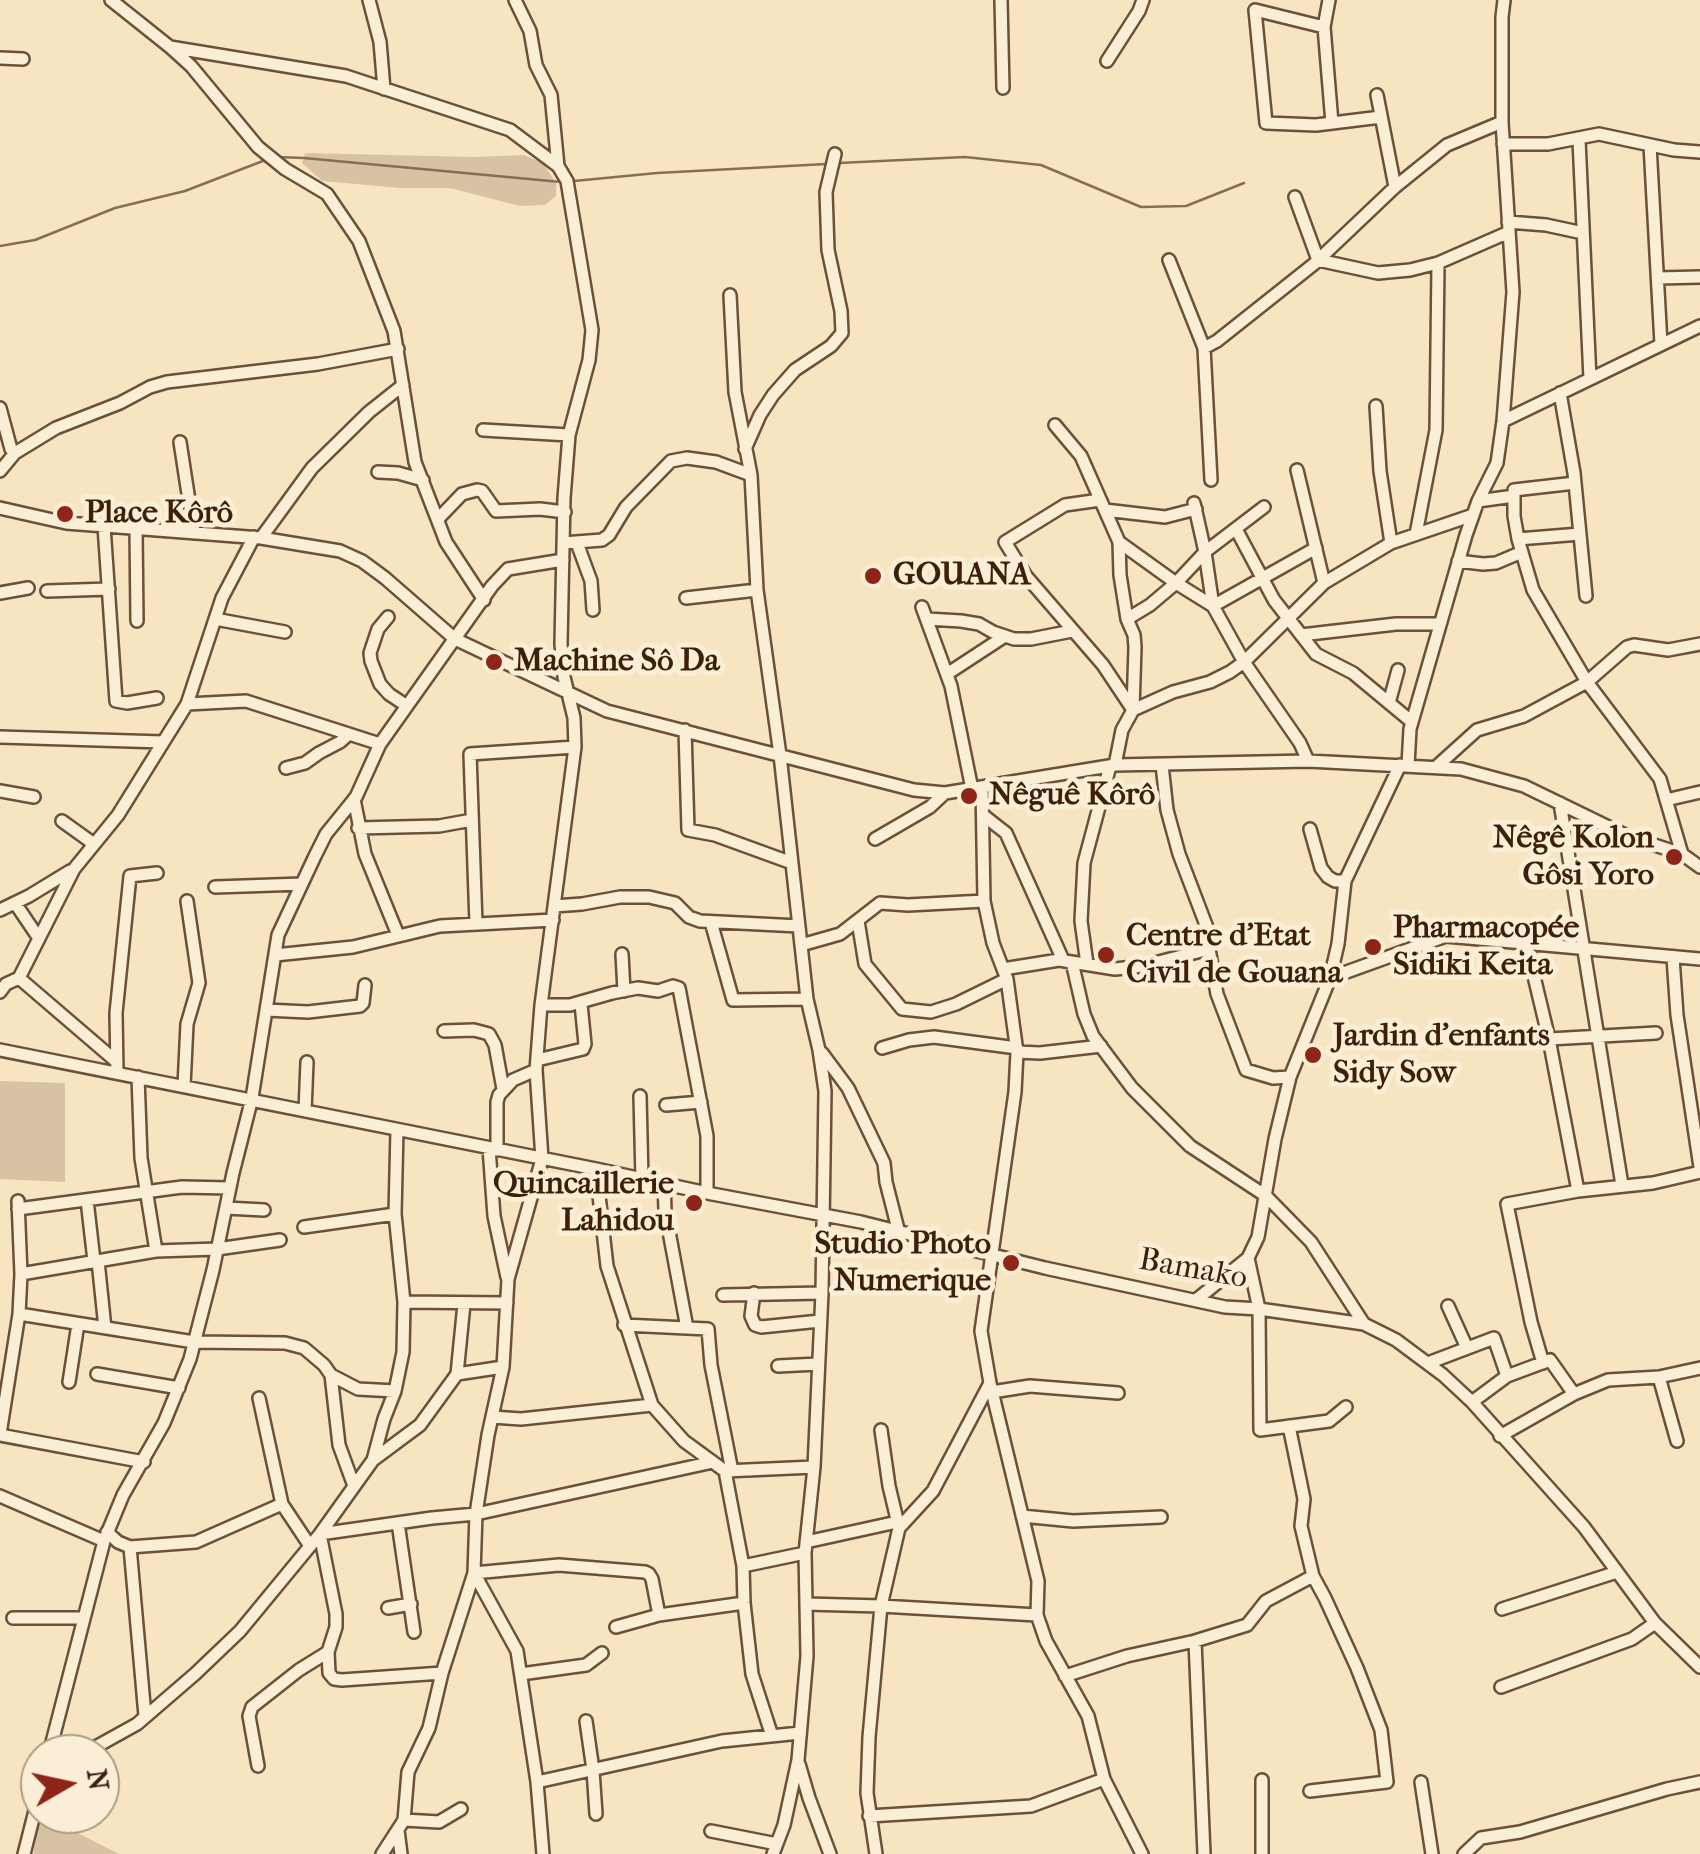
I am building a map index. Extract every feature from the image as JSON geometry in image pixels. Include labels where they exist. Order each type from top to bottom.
[{"type":"street","points":[[111,0],[191,66],[258,147],[285,169],[328,194],[359,241],[394,331],[415,462],[446,542],[484,600]]},
{"type":"street","points":[[369,0],[380,42],[384,89]]},
{"type":"street","points":[[516,0],[530,31],[536,65],[552,95],[558,166]]},
{"type":"street","points":[[1001,0],[1002,88]]},
{"type":"street","points":[[1107,61],[1143,0]]},
{"type":"street","points":[[1329,0],[1324,27],[1332,123]]},
{"type":"street","points":[[1196,1300],[1248,1258],[1258,1237],[1290,1077],[1330,978],[1346,881],[1404,765],[1412,722],[1458,561],[1478,501],[1497,463],[1513,292],[1502,122],[1504,0]]},
{"type":"street","points":[[1324,27],[1255,10],[1266,123],[1316,125],[1382,117]]},
{"type":"street","points":[[170,47],[346,76],[510,130],[558,166],[567,181],[592,330],[589,360],[569,435],[561,644],[575,746],[541,1004],[537,1065],[542,1159],[508,1279],[503,1367],[476,1514],[474,1573],[429,1728],[408,1772],[401,1854]]},
{"type":"street","points":[[0,58],[23,59]]},
{"type":"street","points":[[1377,95],[1395,187]]},
{"type":"street","points":[[1204,348],[1318,260],[1395,187],[1447,145],[1502,122]]},
{"type":"street","points":[[1503,144],[1548,144],[1599,134],[1700,152]]},
{"type":"street","points":[[1580,140],[1590,378]]},
{"type":"street","points":[[1650,145],[1661,344]]},
{"type":"street","points":[[745,450],[773,395],[795,370],[842,334],[828,250],[826,192],[835,154]]},
{"type":"street","points":[[1294,197],[1318,260]]},
{"type":"street","points":[[1318,260],[1378,273],[1410,270],[1438,263],[1508,227],[1546,225],[1584,233]]},
{"type":"street","points":[[1169,260],[1204,348],[1211,480]]},
{"type":"street","points":[[1416,534],[1436,430],[1438,263]]},
{"type":"street","points":[[1658,278],[1700,277]]},
{"type":"street","points":[[712,1831],[775,1849],[798,1760],[807,1656],[805,1548],[814,1467],[824,1216],[825,1091],[807,999],[757,590],[751,475],[735,392],[730,295]]},
{"type":"street","points":[[1503,422],[1700,326]]},
{"type":"street","points":[[0,472],[14,453],[56,428],[167,382],[318,364],[398,349]]},
{"type":"street","points":[[0,968],[3,988],[18,978],[74,869],[118,814],[188,704],[232,578],[258,538],[312,468],[403,385]]},
{"type":"street","points":[[1560,393],[1575,483],[1586,596]]},
{"type":"street","points":[[1376,406],[1380,471],[1391,543]]},
{"type":"street","points":[[0,408],[14,453]]},
{"type":"street","points":[[1056,425],[1081,456],[1119,542],[1127,619],[1136,647],[1133,710],[1122,730],[1084,863],[1082,921],[1087,964]]},
{"type":"street","points":[[484,430],[569,435]]},
{"type":"street","points":[[180,442],[194,533]]},
{"type":"street","points":[[563,543],[602,540],[608,536],[626,507],[671,461],[687,458],[716,462],[751,475]]},
{"type":"street","points":[[1297,470],[1324,584]]},
{"type":"street","points":[[378,472],[398,472],[423,480]]},
{"type":"street","points":[[1575,483],[1514,490],[1520,545],[1533,590],[1587,682],[1660,779],[1682,854]]},
{"type":"street","points":[[438,519],[462,494],[477,490],[496,511],[565,512]]},
{"type":"street","points":[[1478,501],[1514,496]]},
{"type":"street","points":[[1133,710],[1103,666],[1026,576],[1005,542],[1065,505],[1103,505],[1165,518],[1195,506],[1214,606],[1244,662],[1300,743],[1308,761]]},
{"type":"street","points":[[1127,619],[1176,584],[1205,552],[1264,507]]},
{"type":"street","points":[[0,508],[66,523],[258,538],[340,551],[385,578],[455,639],[607,711],[914,790],[944,793],[1112,766],[1308,761],[1436,767],[1488,775],[1524,786],[1627,836],[1682,854],[1700,867]]},
{"type":"street","points":[[1133,710],[1173,692],[1210,682],[1244,662],[1324,584],[1391,543],[1473,515]]},
{"type":"street","points":[[104,526],[116,701],[157,698]]},
{"type":"street","points":[[136,528],[136,621]]},
{"type":"street","points":[[1236,528],[1274,600],[1316,654],[1353,673],[1412,722]]},
{"type":"street","points":[[1458,561],[1496,563],[1520,545],[1580,534]]},
{"type":"street","points":[[1119,542],[1214,606]]},
{"type":"street","points":[[577,543],[591,581],[593,610]]},
{"type":"street","points":[[1214,606],[1316,548]]},
{"type":"street","points":[[54,1734],[106,1536],[179,1388],[194,1342],[252,1100],[278,935],[326,834],[354,799],[380,744],[492,586],[508,569],[562,560]]},
{"type":"street","points":[[0,593],[28,588]]},
{"type":"street","points":[[47,591],[108,589]]},
{"type":"street","points":[[686,598],[757,590]]},
{"type":"street","points":[[1072,632],[1014,639],[979,624],[924,613],[947,674],[983,816],[984,901],[1005,974],[1017,1050],[1016,1092],[980,1331],[1038,1581],[1037,1616],[1046,1641],[1088,1716],[1104,1779],[1142,1854]]},
{"type":"street","points":[[388,616],[378,629],[370,661],[380,684],[406,706]]},
{"type":"street","points":[[215,619],[285,632]]},
{"type":"street","points":[[1301,635],[1396,624],[1440,624]]},
{"type":"street","points":[[947,674],[1005,636]]},
{"type":"street","points":[[1436,767],[1477,730],[1524,716],[1587,682],[1626,647],[1668,650],[1700,644]]},
{"type":"street","points":[[1389,703],[1398,670]]},
{"type":"street","points":[[188,704],[246,702],[380,744]]},
{"type":"street","points":[[685,730],[688,830],[716,835],[792,863]]},
{"type":"street","points":[[286,768],[305,763],[349,734]]},
{"type":"street","points":[[0,737],[163,742]]},
{"type":"street","points":[[476,924],[470,754],[575,746]]},
{"type":"street","points":[[1162,764],[1167,810],[1179,854],[1211,938],[1209,949],[1217,994],[1246,1070],[1273,1078],[1290,1077]]},
{"type":"street","points":[[0,792],[34,796]]},
{"type":"street","points":[[1666,800],[1700,792]]},
{"type":"street","points":[[875,839],[930,807],[944,793]]},
{"type":"street","points":[[354,799],[365,854],[398,935]]},
{"type":"street","points":[[1560,803],[1622,1184]]},
{"type":"street","points":[[983,816],[1006,834],[1068,961],[1094,1036],[1132,1088],[1190,1146],[1266,1196],[1311,1242],[1364,1324]]},
{"type":"street","points":[[358,828],[439,826],[472,820]]},
{"type":"street","points":[[62,821],[94,844]]},
{"type":"street","points":[[1310,830],[1321,868],[1334,881],[1346,881]]},
{"type":"street","points":[[0,910],[74,869]]},
{"type":"street","points":[[117,1067],[116,1013],[130,876],[157,873]]},
{"type":"street","points":[[214,887],[302,884]]},
{"type":"street","points":[[554,906],[620,897],[660,898],[675,903],[692,919],[798,926]]},
{"type":"street","points":[[800,945],[840,934],[880,903],[984,901]]},
{"type":"street","points":[[184,1086],[188,1024],[199,983],[187,902]]},
{"type":"street","points":[[14,903],[38,937]]},
{"type":"street","points":[[275,954],[353,948],[440,926],[553,920]]},
{"type":"street","points":[[858,921],[865,964],[902,1009],[931,1012],[956,1004],[1005,974],[1068,961],[1115,969],[1143,966],[1209,949]]},
{"type":"street","points":[[711,922],[733,1000],[807,999]]},
{"type":"street","points":[[1330,978],[1446,936],[1700,959]]},
{"type":"street","points":[[1526,943],[1578,1191]]},
{"type":"street","points":[[622,954],[624,991]]},
{"type":"street","points":[[1543,1363],[1508,1204],[1653,1182],[1700,1170],[1676,1015],[1673,958]]},
{"type":"street","points":[[18,978],[117,1067]]},
{"type":"street","points":[[266,1010],[308,1012],[360,1006],[365,985]]},
{"type":"street","points":[[541,1004],[581,1004],[638,988],[679,988],[707,1136],[707,1194]]},
{"type":"street","points":[[508,1279],[494,1216],[497,1102],[512,1080],[537,1065],[583,1049],[581,1004]]},
{"type":"street","points":[[931,1012],[934,1037]]},
{"type":"street","points":[[444,1031],[474,1030],[488,1034],[495,1045],[503,1089]]},
{"type":"street","points":[[1549,1039],[1656,1033]]},
{"type":"street","points":[[882,1048],[934,1037],[1040,1052],[1101,1046]]},
{"type":"street","name":"Bamako","points":[[0,1050],[117,1067],[184,1086],[861,1222],[1225,1308],[1364,1324],[1396,1340],[1443,1374],[1472,1402],[1584,1527],[1655,1623],[1700,1667]]},
{"type":"street","points":[[819,1050],[848,1088],[884,1164],[899,1233]]},
{"type":"street","points":[[304,1111],[307,1062]]},
{"type":"street","points":[[138,1076],[141,1158],[156,1251]]},
{"type":"street","points":[[640,1096],[642,1179]]},
{"type":"street","points":[[666,1105],[701,1102]]},
{"type":"street","points":[[373,1460],[403,1352],[404,1302],[394,1214],[396,1130]]},
{"type":"street","points":[[596,1169],[607,1266],[652,1406],[684,1441],[729,1471],[814,1467]]},
{"type":"street","points":[[664,1184],[665,1210],[687,1328]]},
{"type":"street","points":[[144,1462],[0,1434],[20,1314],[18,1205],[182,1187],[230,1188]]},
{"type":"street","points":[[87,1200],[104,1328]]},
{"type":"street","points":[[226,1208],[264,1210]]},
{"type":"street","points":[[304,1227],[394,1214]]},
{"type":"street","points":[[21,1274],[156,1251],[217,1249],[280,1240]]},
{"type":"street","points":[[1248,1258],[1258,1310],[1260,1430],[1328,1421],[1346,1407]]},
{"type":"street","points":[[723,1295],[822,1293]]},
{"type":"street","points":[[754,1294],[755,1325],[820,1321]]},
{"type":"street","points":[[404,1302],[507,1303]]},
{"type":"street","points":[[119,1734],[137,1724],[240,1631],[320,1534],[373,1460],[420,1425],[458,1374],[464,1304]]},
{"type":"street","points":[[1448,1306],[1467,1348]]},
{"type":"street","points":[[20,1314],[194,1342],[285,1343],[304,1348],[331,1375],[358,1389],[394,1391]]},
{"type":"street","points":[[70,1382],[78,1324]]},
{"type":"street","points":[[624,1326],[704,1328],[709,1332],[743,1566],[752,1674],[772,1736]]},
{"type":"street","points":[[1428,1364],[1494,1338],[1506,1376]]},
{"type":"street","points":[[1472,1402],[1506,1376],[1550,1360],[1574,1394]]},
{"type":"street","points":[[778,1366],[818,1364]]},
{"type":"street","points":[[458,1374],[503,1367]]},
{"type":"street","points":[[1500,1436],[1574,1394],[1608,1380],[1659,1378],[1700,1368]]},
{"type":"street","points":[[97,1374],[179,1388]]},
{"type":"street","points":[[331,1375],[339,1445],[354,1486]]},
{"type":"street","points":[[1659,1378],[1678,1441]]},
{"type":"street","points":[[991,1388],[1030,1386],[1118,1393]]},
{"type":"street","points":[[743,1566],[898,1525],[933,1491],[991,1388]]},
{"type":"street","points":[[260,1398],[282,1504],[310,1546]]},
{"type":"street","points":[[492,1417],[521,1419],[652,1406]]},
{"type":"street","points":[[1289,1426],[1304,1499],[1302,1526],[1313,1576],[1357,1668],[1381,1730],[1387,1782],[1310,1791]]},
{"type":"street","points":[[876,1854],[867,1793],[869,1738],[881,1606],[898,1525],[881,1430]]},
{"type":"street","points":[[320,1534],[476,1514],[713,1462]]},
{"type":"street","points":[[0,1496],[130,1547],[196,1542],[282,1504]]},
{"type":"street","points":[[1022,1516],[1073,1521],[1162,1517]]},
{"type":"street","points":[[398,1522],[414,1632]]},
{"type":"street","points":[[320,1534],[336,1614],[328,1652],[329,1673],[334,1679],[442,1673]]},
{"type":"street","points":[[130,1547],[145,1716]]},
{"type":"street","points":[[474,1573],[558,1566],[645,1572],[652,1579],[659,1615]]},
{"type":"street","points":[[1502,1610],[1617,1572]]},
{"type":"street","points":[[474,1573],[517,1651],[538,1782],[542,1854]]},
{"type":"street","points":[[1065,1676],[1247,1625],[1266,1602],[1313,1576]]},
{"type":"street","points":[[616,1627],[659,1615],[744,1603]]},
{"type":"street","points":[[388,1608],[411,1604]]},
{"type":"street","points":[[806,1604],[1037,1616]]},
{"type":"street","points":[[12,1618],[83,1618]]},
{"type":"street","points":[[1501,1687],[1632,1639],[1655,1623]]},
{"type":"street","points":[[1194,1641],[1204,1854]]},
{"type":"street","points":[[258,1766],[249,1716],[252,1707],[328,1652]]},
{"type":"street","points":[[521,1674],[586,1665],[602,1653]]},
{"type":"street","points":[[586,1721],[596,1814]]},
{"type":"street","points":[[538,1782],[722,1741],[800,1733]]},
{"type":"street","points":[[798,1760],[830,1854]]},
{"type":"street","points":[[869,1816],[1030,1806],[1104,1779]]},
{"type":"street","points":[[1262,1780],[1262,1854]]},
{"type":"street","points":[[1421,1782],[1432,1854]]},
{"type":"street","points":[[1464,1854],[1481,1838],[1520,1832],[1667,1788],[1700,1782]]},
{"type":"street","points":[[401,1825],[439,1822],[461,1810]]},
{"type":"street","points":[[382,1854],[401,1825]]},
{"type":"shaded area","points":[[305,153],[524,155],[543,163],[556,183],[556,196],[545,205],[520,206],[450,188],[322,181],[302,163]]},
{"type":"shaded area","points":[[0,1081],[65,1083],[65,1182],[0,1179]]},
{"type":"shaded area","points":[[34,1834],[80,1834],[119,1854],[34,1854]]},
{"type":"waterway","points":[[276,157],[561,182]]},
{"type":"waterway","points":[[839,163],[965,157],[1041,165],[1141,207],[1186,206],[1244,183]]},
{"type":"waterway","points":[[0,246],[35,240],[115,208],[185,191],[268,159]]},
{"type":"waterway","points":[[574,181],[826,164]]},
{"type":"place","name":"Place Kôrô","points":[[65,514]]},
{"type":"place","name":"GOUANA","points":[[873,576]]},
{"type":"place","name":"Machine Sô Da","points":[[494,662]]},
{"type":"place","name":"Nêguê Kôrô","points":[[969,796]]},
{"type":"place","name":"Nêgê Kolon Gôsi Yoro","points":[[1674,857]]},
{"type":"place","name":"Pharmacopée Sidiki Keita","points":[[1373,947]]},
{"type":"place","name":"Centre d'Etat Civil de Gouana","points":[[1106,955]]},
{"type":"place","name":"Jardin d'enfants Sidy Sow","points":[[1313,1055]]},
{"type":"place","name":"Quincaillerie Lahidou","points":[[694,1203]]},
{"type":"place","name":"Studio Photo Numerique","points":[[1011,1263]]}]
